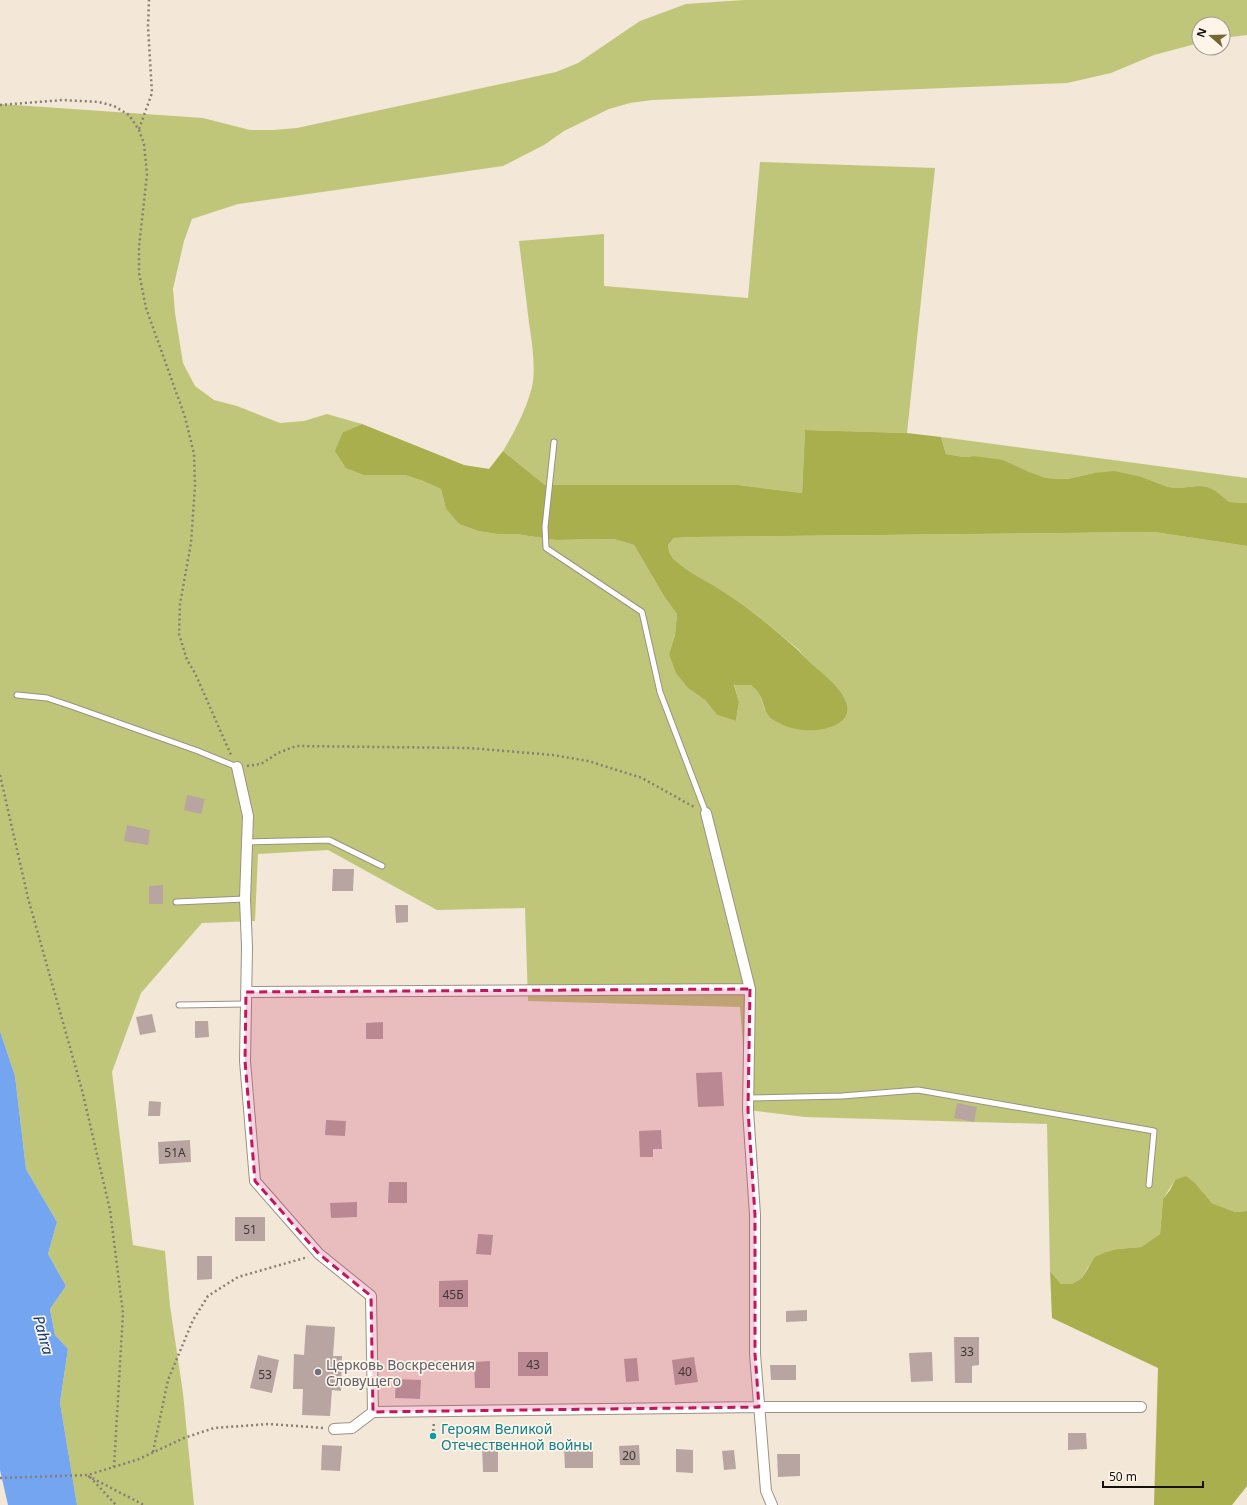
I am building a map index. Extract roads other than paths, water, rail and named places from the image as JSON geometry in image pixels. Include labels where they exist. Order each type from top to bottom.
[{"type":"street","points":[[237,767],[248,816],[245,899],[247,947],[245,1061],[255,1181],[319,1254],[371,1296],[373,1412]]},
{"type":"street","points":[[706,813],[750,988],[748,1098],[756,1215],[755,1354],[766,1491],[772,1505]]},
{"type":"street","points":[[246,992],[750,988]]},
{"type":"street","points":[[334,1429],[352,1428],[373,1412],[759,1407],[1141,1407]]},
{"type":"lane","points":[[554,442],[545,527],[546,548],[642,612],[660,692],[706,813]]},
{"type":"lane","points":[[17,696],[47,698],[198,751],[237,767]]},
{"type":"lane","points":[[247,842],[329,840],[382,866]]},
{"type":"lane","points":[[176,902],[245,899]]},
{"type":"lane","points":[[179,1005],[246,1004]]},
{"type":"lane","points":[[748,1098],[842,1096],[918,1090],[1154,1131],[1149,1185]]},
{"type":"water","name":"Pahra","points":[[0,1031],[15,1076],[26,1169],[57,1222],[48,1254],[66,1286],[50,1309],[55,1335],[68,1349],[60,1403],[77,1505],[8,1505],[0,1470]]},
{"type":"place","name":"Церковь Воскресения Словущего","points":[[318,1372]]},
{"type":"place","name":"Героям Великой Отечественной войны","points":[[433,1436]]}]
